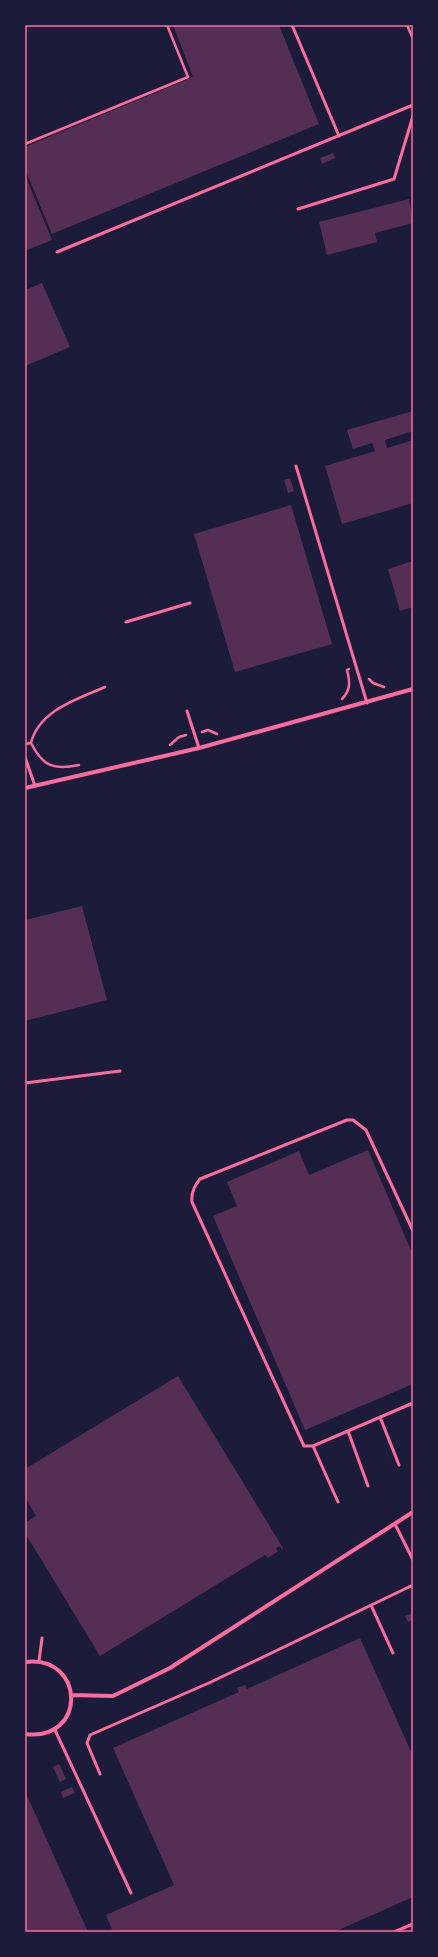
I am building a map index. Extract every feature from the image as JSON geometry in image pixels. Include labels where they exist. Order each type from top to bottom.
[{"type":"street","points":[[25,788],[199,748],[367,703],[413,689]]},
{"type":"street","points":[[72,1695],[113,1696],[170,1668],[413,1512]]},
{"type":"street","points":[[25,1662],[39,1661],[55,1667],[66,1679],[72,1695],[71,1708],[65,1721],[54,1730],[38,1736],[25,1734]]},
{"type":"lane","points":[[292,25],[339,136]]},
{"type":"lane","points":[[57,252],[413,106]]},
{"type":"lane","points":[[298,209],[394,179],[413,116]]},
{"type":"lane","points":[[296,466],[367,703]]},
{"type":"lane","points":[[126,622],[190,603]]},
{"type":"lane","points":[[187,711],[199,748]]},
{"type":"lane","points":[[25,757],[35,786]]},
{"type":"lane","points":[[25,1083],[120,1071]]},
{"type":"lane","points":[[413,1231],[366,1130],[353,1120],[347,1120],[200,1179],[192,1192],[192,1202],[303,1445],[306,1447],[313,1446],[413,1404]]},
{"type":"lane","points":[[380,1417],[399,1465]]},
{"type":"lane","points":[[348,1431],[368,1486]]},
{"type":"lane","points":[[313,1446],[338,1502]]},
{"type":"lane","points":[[395,1524],[413,1560]]},
{"type":"lane","points":[[100,1774],[87,1743],[90,1735],[211,1682],[413,1585]]},
{"type":"lane","points":[[371,1605],[393,1653]]},
{"type":"lane","points":[[39,1661],[42,1638]]},
{"type":"lane","points":[[54,1730],[132,1893]]},
{"type":"lane","points":[[394,1932],[413,1924]]},
{"type":"path","points":[[25,144],[188,77],[167,25]]},
{"type":"path","points":[[407,25],[413,39]]},
{"type":"path","points":[[338,702],[348,690],[350,682],[346,670],[357,666]]},
{"type":"path","points":[[366,676],[373,683],[381,687],[389,687]]},
{"type":"path","points":[[80,765],[65,768],[50,765],[41,759],[31,743],[33,734],[58,707],[105,688]]},
{"type":"path","points":[[162,746],[170,745],[179,736],[208,730],[219,734]]},
{"type":"path","points":[[25,744],[31,743]]},
{"type":"building","points":[[173,25],[279,25],[319,124],[52,234],[25,169],[25,147],[193,77]]},
{"type":"building","points":[[333,153],[335,158],[322,164],[320,158]]},
{"type":"building","points":[[25,175],[52,240],[25,251]]},
{"type":"building","points":[[409,199],[413,223],[375,233],[377,242],[327,255],[319,222]]},
{"type":"building","points":[[42,283],[70,347],[25,366],[25,290]]},
{"type":"building","points":[[413,411],[413,431],[385,440],[387,448],[413,440],[413,503],[342,524],[325,466],[375,451],[372,443],[353,449],[347,430]]},
{"type":"building","points":[[290,478],[294,491],[288,493],[284,480]]},
{"type":"building","points":[[291,505],[332,644],[235,672],[194,534]]},
{"type":"building","points":[[413,561],[413,607],[400,611],[388,569]]},
{"type":"building","points":[[82,906],[107,1000],[25,1021],[25,920]]},
{"type":"building","points":[[368,1150],[413,1255],[413,1384],[305,1430],[213,1216],[237,1206],[227,1182],[299,1151],[309,1175]]},
{"type":"building","points":[[178,1376],[283,1548],[282,1549],[280,1546],[276,1548],[278,1551],[268,1558],[265,1555],[100,1656],[25,1533],[25,1523],[36,1516],[25,1497],[25,1469]]},
{"type":"building","points":[[413,1613],[413,1620],[408,1622],[405,1616]]},
{"type":"building","points":[[360,1638],[413,1756],[413,1897],[334,1932],[113,1932],[106,1915],[174,1885],[113,1748],[239,1692],[237,1688],[245,1685],[247,1689]]},
{"type":"building","points":[[59,1764],[66,1779],[60,1782],[53,1767]]},
{"type":"building","points":[[72,1787],[75,1793],[63,1798],[61,1792]]},
{"type":"building","points":[[25,1791],[88,1932],[25,1932]]}]
